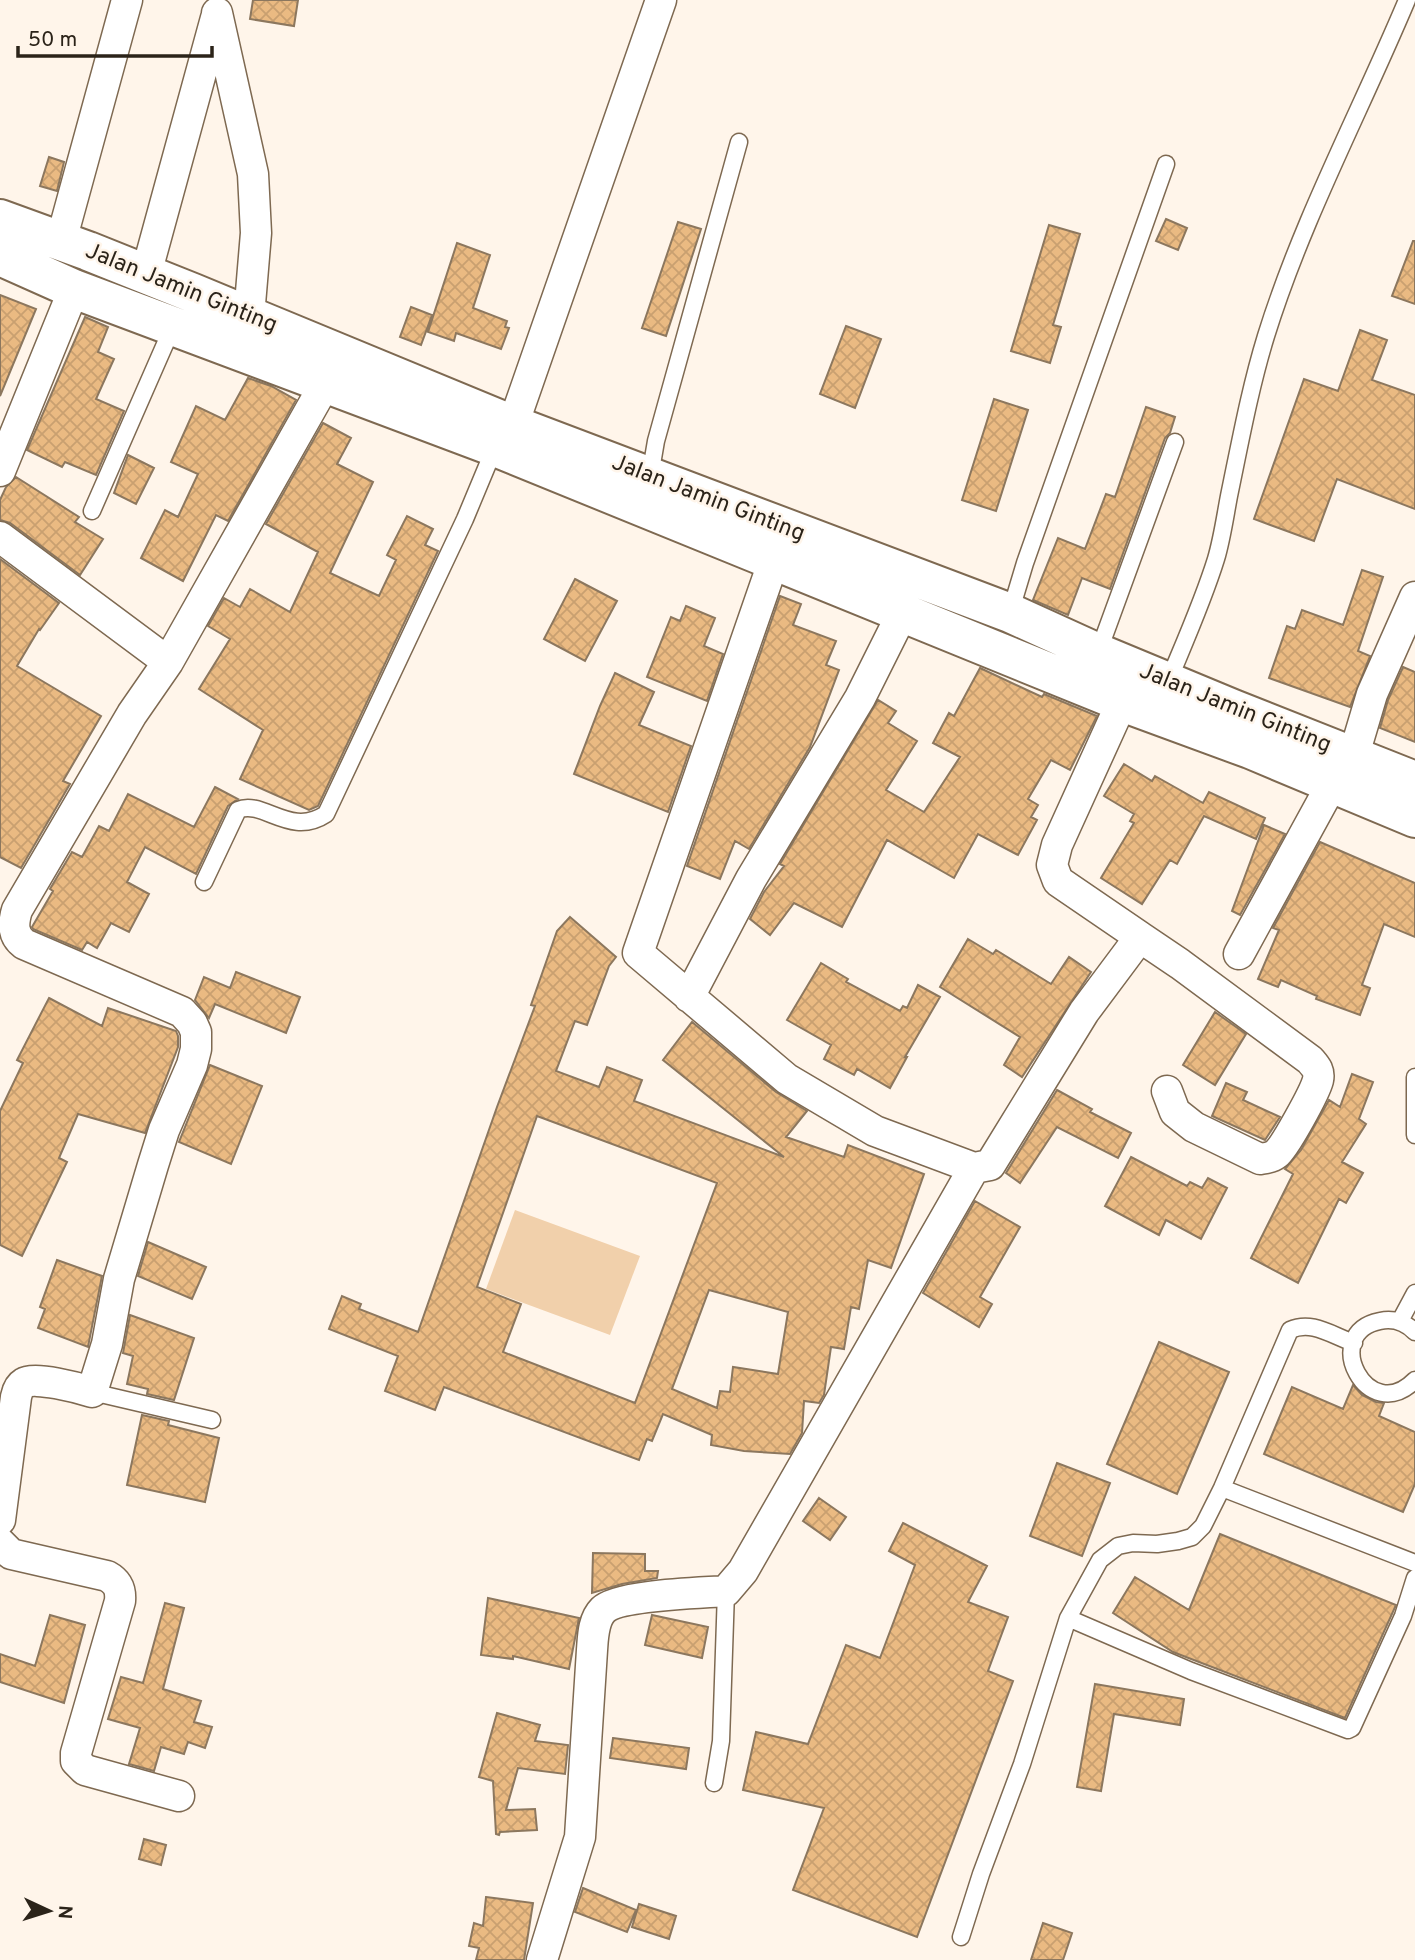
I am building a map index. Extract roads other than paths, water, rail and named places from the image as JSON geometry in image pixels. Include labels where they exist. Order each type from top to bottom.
[{"type":"highway","name":"Jalan Jamin Ginting","points":[[0,219],[249,316],[774,559],[1122,702],[1250,749],[1343,771],[1415,781]]},
{"type":"highway","name":"Jalan Jamin Ginting","points":[[0,256],[74,289],[325,384],[650,476],[717,504],[1010,613],[1168,682],[1343,771],[1415,818]]},
{"type":"street","points":[[61,241],[127,0]]},
{"type":"street","points":[[504,436],[661,0]]},
{"type":"street","points":[[146,274],[218,7]]},
{"type":"street","points":[[218,7],[253,174],[256,233],[249,316]]},
{"type":"street","points":[[0,471],[74,289]]},
{"type":"street","points":[[0,1520],[16,1397],[22,1384],[36,1381],[92,1392],[107,1344],[119,1279],[153,1165],[164,1130],[192,1065],[198,1040],[192,1023],[183,1012],[24,944],[16,934],[14,919],[132,714],[168,662],[325,384]]},
{"type":"street","points":[[0,537],[168,662]]},
{"type":"street","points":[[774,559],[638,953],[787,1079],[875,1131],[974,1168],[990,1165],[1084,1012],[1140,937]]},
{"type":"street","points":[[1239,954],[1343,771],[1372,694],[1415,597]]},
{"type":"street","points":[[689,997],[751,879],[860,698],[903,612]]},
{"type":"street","points":[[1122,702],[1057,845],[1052,865],[1058,881],[1180,964],[1310,1060],[1318,1070],[1318,1081],[1302,1112],[1277,1154],[1269,1158],[1260,1159],[1194,1127],[1175,1112],[1167,1091]]},
{"type":"street","points":[[542,1960],[580,1837],[592,1650],[596,1622],[601,1612],[619,1601],[726,1591],[752,1558],[974,1168]]},
{"type":"street","points":[[0,1543],[11,1554],[107,1576],[117,1584],[120,1601],[76,1760],[85,1770],[179,1796]]},
{"type":"lane","points":[[1168,682],[1199,610],[1216,558],[1240,442],[1265,340],[1281,289],[1320,193],[1366,97],[1407,0]]},
{"type":"lane","points":[[650,476],[656,441],[739,142]]},
{"type":"lane","points":[[1010,613],[1025,563],[1166,164]]},
{"type":"lane","points":[[92,511],[173,326]]},
{"type":"lane","points":[[204,882],[238,810],[247,808],[301,823],[314,822],[326,814],[504,436]]},
{"type":"lane","points":[[1098,653],[1175,442]]},
{"type":"lane","points":[[1415,1077],[1415,1135]]},
{"type":"lane","points":[[1400,1321],[1415,1293]]},
{"type":"lane","points":[[1415,1332],[1400,1321],[1372,1322],[1361,1331],[1351,1355],[1358,1378],[1379,1392],[1403,1390],[1415,1380]]},
{"type":"lane","points":[[961,1937],[1022,1764],[1068,1618],[1100,1559],[1118,1546],[1157,1544],[1192,1537],[1203,1526],[1290,1330],[1300,1325],[1310,1325],[1354,1343]]},
{"type":"lane","points":[[92,1392],[212,1420]]},
{"type":"lane","points":[[1222,1488],[1415,1563]]},
{"type":"lane","points":[[1068,1618],[1191,1671],[1348,1730],[1352,1728],[1403,1616],[1415,1578]]},
{"type":"lane","points":[[714,1783],[721,1741],[726,1591]]}]
